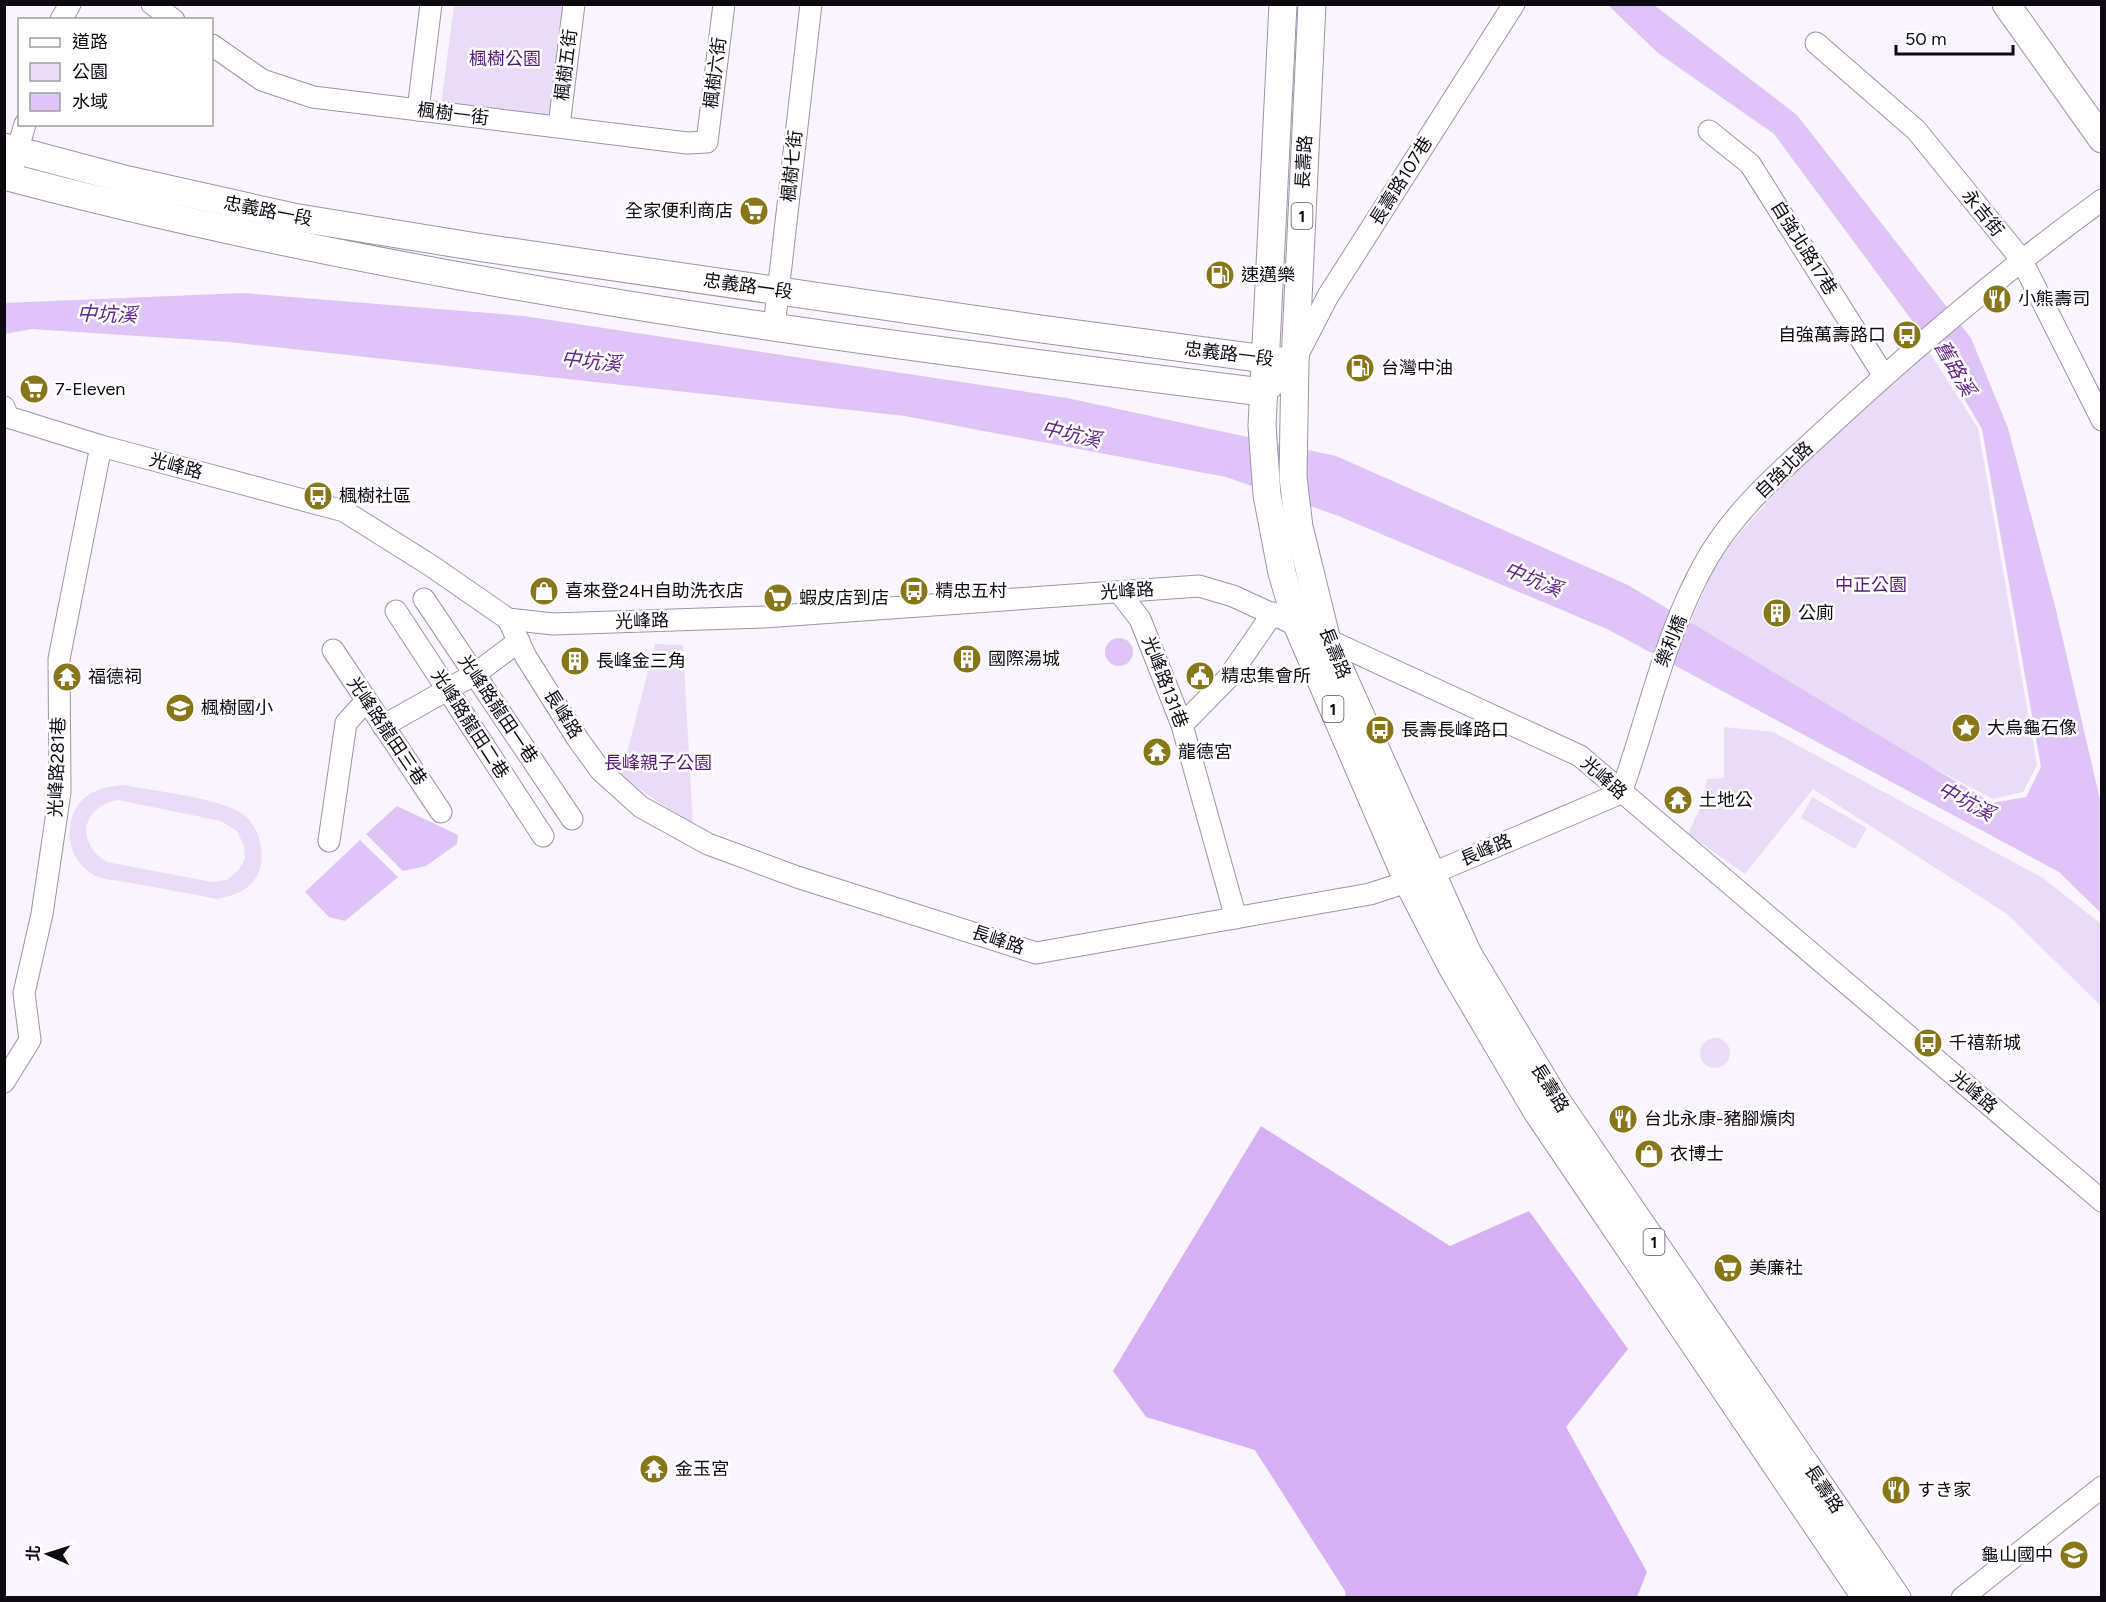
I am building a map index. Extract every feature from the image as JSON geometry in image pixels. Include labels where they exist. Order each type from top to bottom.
[{"type":"main road","name":"長壽路","points":[[1283,4],[1263,359],[1262,426],[1266,495],[1273,532],[1298,627],[1419,878],[1468,954],[1554,1097],[1577,1149],[1866,1598]]},
{"type":"main road","name":"長壽路","points":[[1312,4],[1295,362],[1293,477],[1299,527],[1327,641],[1419,878]]},
{"type":"main road","points":[[2006,4],[2102,139]]},
{"type":"main road","name":"忠義路一段","points":[[11,148],[139,183],[293,217],[477,247],[778,291],[1295,362]]},
{"type":"main road","name":"忠義路一段","points":[[7,177],[297,247],[774,327],[1262,392],[1295,362]]},
{"type":"main road","name":"長壽路","points":[[1577,1149],[1897,1598]]},
{"type":"street","points":[[62,18],[70,4]]},
{"type":"street","points":[[152,4],[171,18]]},
{"type":"street","points":[[418,110],[431,4]]},
{"type":"street","name":"楓樹五街","points":[[559,126],[574,4]]},
{"type":"street","name":"楓樹六街","points":[[707,142],[724,4]]},
{"type":"street","name":"楓樹七街","points":[[774,327],[811,4]]},
{"type":"street","name":"長壽路107巷","points":[[1295,362],[1328,296],[1514,4]]},
{"type":"street","name":"永吉街","points":[[1816,43],[1916,130],[2021,259],[2102,420]]},
{"type":"street","name":"楓樹一街","points":[[213,46],[262,80],[313,97],[687,143],[707,142]]},
{"type":"street","points":[[7,177],[11,148],[25,126]]},
{"type":"street","name":"自強北路17巷","points":[[1709,131],[1750,164],[1884,376]]},
{"type":"street","points":[[2021,259],[2102,200]]},
{"type":"street","name":"自強北路","points":[[1687,599],[1706,560],[1729,526],[1760,491],[1903,359],[2021,259]]},
{"type":"street","name":"光峰路","points":[[6,414],[101,446],[344,511],[430,565],[508,619],[553,624],[764,617],[1198,586],[1233,596],[1580,756],[2102,1201]]},
{"type":"street","name":"光峰路281巷","points":[[4,1082],[30,1040],[24,993],[42,914],[60,792],[59,659],[101,446]]},
{"type":"street","name":"光峰路131巷","points":[[1119,592],[1140,620],[1182,725],[1236,918]]},
{"type":"street","name":"光峰路龍田一巷","points":[[424,599],[572,819]]},
{"type":"street","name":"樂利橋","points":[[1621,793],[1639,742],[1654,683],[1687,599]]},
{"type":"street","name":"光峰路龍田二巷","points":[[396,611],[543,837]]},
{"type":"street","points":[[1182,725],[1228,678],[1273,614]]},
{"type":"street","name":"長峰路","points":[[508,619],[571,728],[601,771],[641,807],[708,844],[797,877],[1036,953],[1371,894],[1419,878],[1621,793]]},
{"type":"street","points":[[383,726],[475,674],[519,641]]},
{"type":"street","name":"光峰路龍田三巷","points":[[333,650],[441,812]]},
{"type":"street","points":[[329,841],[346,723],[366,701]]},
{"type":"street","points":[[1962,1598],[2102,1487]]},
{"type":"green space","name":"楓樹公園","points":[[454,5],[568,5],[554,119],[441,105]]},
{"type":"green space","name":"中正公園","points":[[1928,350],[1978,428],[2037,765],[2023,792],[1993,799],[1684,637],[1718,559],[1798,466]]},
{"type":"green space","name":"長峰親子公園","points":[[655,644],[683,645],[693,826],[621,776]]},
{"type":"green space","points":[[1724,727],[1773,732],[2043,878],[2101,924],[2101,1006],[2007,914],[1813,789],[1745,874],[1688,834],[1700,808],[1707,779],[1724,778]]},
{"type":"green space","points":[[124,785],[187,796],[220,804],[244,815],[253,825],[261,845],[261,865],[255,879],[238,893],[217,899],[105,879],[86,870],[75,855],[70,839],[74,812],[83,799],[95,791]],"holes":[[[118,800],[221,821],[237,831],[244,846],[245,859],[238,871],[227,880],[212,882],[107,862],[90,845],[87,836],[87,826],[96,810]]]},
{"type":"green space","points":[[1812,797],[1867,828],[1855,849],[1801,818]]},
{"type":"green space","points":[[1715,1038],[1725,1043],[1730,1053],[1725,1063],[1715,1068],[1705,1063],[1700,1053],[1705,1043]]},
{"type":"shaded area","points":[[1261,1126],[1450,1246],[1529,1211],[1628,1349],[1566,1427],[1647,1572],[1637,1597],[1346,1597],[1345,1591],[1255,1450],[1146,1417],[1113,1371]]},
{"type":"water","points":[[1608,5],[1654,5],[1797,115],[1971,338],[2008,428],[2056,610],[2101,804],[2101,913],[2059,872],[1607,629],[1336,515],[1226,477],[905,416],[229,342],[32,329],[5,334],[4,303],[243,293],[524,316],[1067,398],[1336,456],[1628,585],[1992,803],[2026,797],[2041,767],[1982,429],[1942,361],[1774,134],[1658,53]]},
{"type":"water","points":[[1119,638],[1129,642],[1133,652],[1129,662],[1119,666],[1109,662],[1105,652],[1109,642]]},
{"type":"water","points":[[397,806],[458,835],[457,844],[426,866],[403,871],[366,834]]},
{"type":"water","points":[[360,840],[398,877],[345,921],[329,917],[305,892]]},
{"type":"place","name":"全家便利商店","points":[[754,211]]},
{"type":"place","name":"速邁樂","points":[[1220,275]]},
{"type":"place","name":"小熊壽司","points":[[1997,299]]},
{"type":"place","name":"自強萬壽路口","points":[[1907,335]]},
{"type":"place","name":"台灣中油","points":[[1360,368]]},
{"type":"place","name":"7-Eleven","points":[[34,389]]},
{"type":"place","name":"楓樹社區","points":[[318,496]]},
{"type":"place","name":"喜來登24H自助洗衣店","points":[[544,591]]},
{"type":"place","name":"精忠五村","points":[[914,591]]},
{"type":"place","name":"蝦皮店到店","points":[[778,598]]},
{"type":"place","name":"公廁","points":[[1777,613]]},
{"type":"place","name":"國際湯城","points":[[967,659]]},
{"type":"place","name":"長峰金三角","points":[[575,661]]},
{"type":"place","name":"精忠集會所","points":[[1200,676]]},
{"type":"place","name":"福德祠","points":[[67,677]]},
{"type":"place","name":"楓樹國小","points":[[180,708]]},
{"type":"place","name":"大烏龜石像","points":[[1966,728]]},
{"type":"place","name":"長壽長峰路口","points":[[1380,730]]},
{"type":"place","name":"龍德宮","points":[[1157,752]]},
{"type":"place","name":"土地公","points":[[1678,800]]},
{"type":"place","name":"千禧新城","points":[[1928,1043]]},
{"type":"place","name":"台北永康-豬腳爌肉","points":[[1623,1119]]},
{"type":"place","name":"衣博士","points":[[1649,1154]]},
{"type":"place","name":"美廉社","points":[[1728,1268]]},
{"type":"place","name":"金玉宮","points":[[654,1469]]},
{"type":"place","name":"すき家","points":[[1896,1490]]},
{"type":"place","name":"龜山國中","points":[[2074,1555]]},
{"type":"water label","name":"中坑溪","points":[[107,314]]},
{"type":"water label","name":"中坑溪","points":[[591,361]]},
{"type":"water label","name":"舊路溪","points":[[1955,368]]},
{"type":"water label","name":"中坑溪","points":[[1071,434]]},
{"type":"water label","name":"中坑溪","points":[[1533,579]]},
{"type":"water label","name":"中坑溪","points":[[1966,801]]}]
